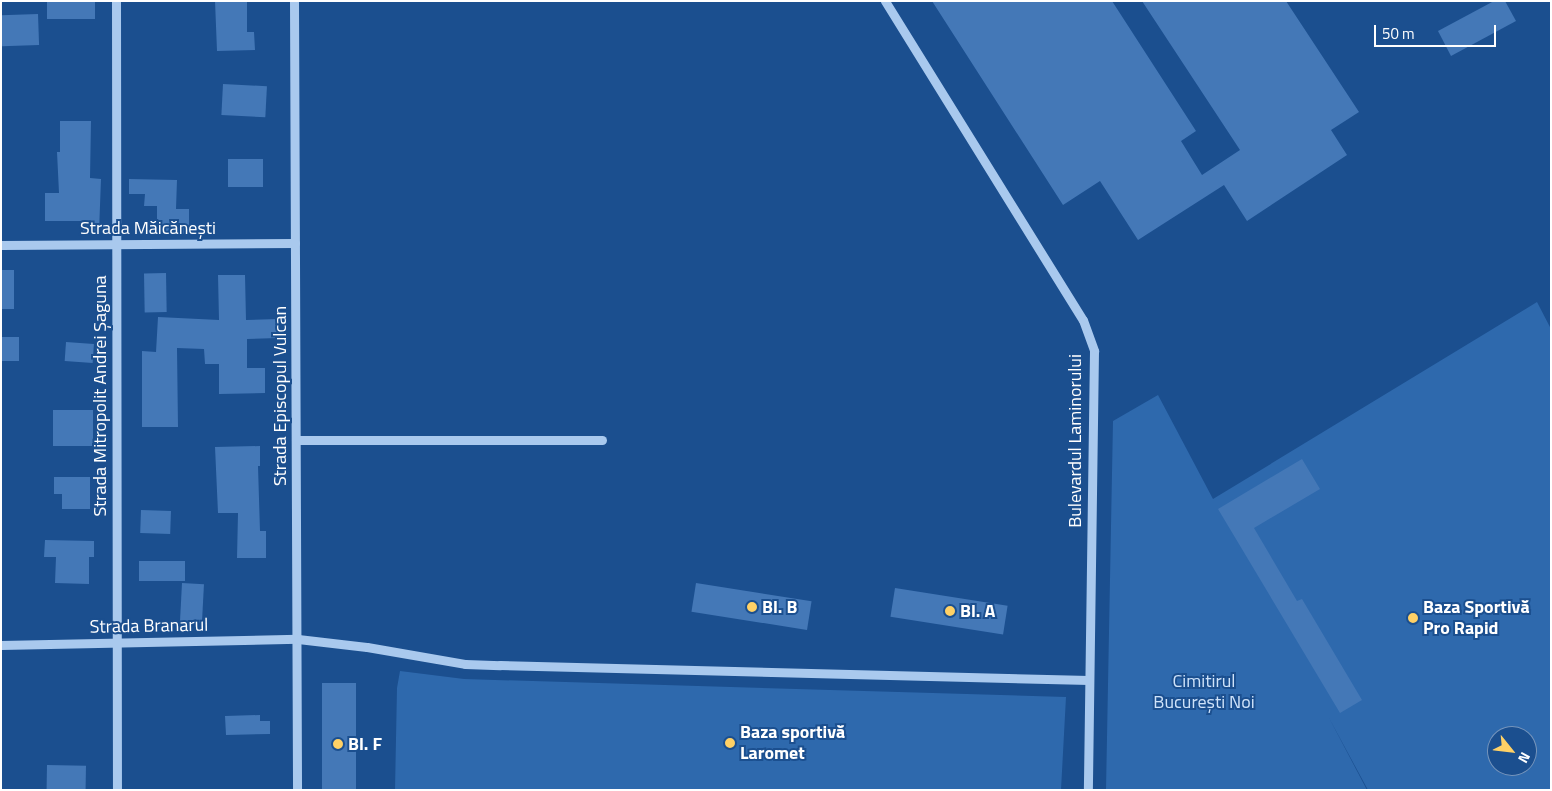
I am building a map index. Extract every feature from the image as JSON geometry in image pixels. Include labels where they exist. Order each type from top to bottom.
[{"type":"street","name":"Strada Mitropolit Andrei Șaguna","points":[[116,1],[118,790]]},
{"type":"street","name":"Strada Episcopul Vulcan","points":[[294,1],[298,639],[296,790]]},
{"type":"street","name":"Bulevardul Laminorului","points":[[885,1],[1083,320],[1094,351],[1088,790]]},
{"type":"street","name":"Strada Măicănești","points":[[1,244],[295,243]]},
{"type":"street","points":[[296,440],[602,440]]},
{"type":"street","name":"Strada Branarul","points":[[1,645],[298,639],[393,650],[465,664],[500,666],[1089,680]]},
{"type":"green space","name":"Baza Sportivă Pro Rapid","points":[[1537,302],[1551,329],[1551,790],[1368,790],[1328,716],[1367,790],[1106,790],[1113,421],[1158,395],[1213,499]]},
{"type":"green space","name":"Baza sportivă Laromet","points":[[400,671],[464,679],[1066,697],[1061,790],[395,790],[397,688]]},
{"type":"building","points":[[47,1],[95,1],[95,19],[47,19]]},
{"type":"building","points":[[215,1],[247,1],[247,32],[254,32],[255,50],[217,51]]},
{"type":"building","points":[[932,1],[1112,1],[1196,131],[1181,141],[1202,175],[1240,150],[1142,1],[1286,1],[1359,112],[1331,130],[1347,155],[1247,221],[1224,185],[1138,240],[1100,181],[1063,205]]},
{"type":"building","points":[[1494,1],[1505,1],[1516,21],[1451,56],[1438,31]]},
{"type":"building","points":[[38,14],[39,45],[2,46],[1,15]]},
{"type":"building","points":[[223,84],[267,86],[265,117],[221,115]]},
{"type":"building","points":[[60,121],[91,121],[90,178],[101,179],[99,232],[83,232],[83,221],[45,221],[45,193],[59,193],[57,152],[60,152]]},
{"type":"building","points":[[228,159],[263,159],[263,187],[228,187]]},
{"type":"building","points":[[129,179],[177,180],[176,209],[189,209],[189,234],[157,233],[157,206],[144,206],[145,194],[129,194]]},
{"type":"building","points":[[1,270],[14,270],[14,309],[1,309]]},
{"type":"building","points":[[144,273],[166,273],[167,312],[145,312]]},
{"type":"building","points":[[218,275],[245,275],[246,320],[278,319],[278,338],[247,339],[247,368],[265,368],[265,393],[219,394],[219,364],[205,364],[204,349],[177,348],[178,427],[142,427],[142,351],[156,352],[158,317],[219,320]]},
{"type":"building","points":[[1,337],[19,337],[19,361],[1,361]]},
{"type":"building","points":[[66,342],[94,344],[93,363],[65,361]]},
{"type":"building","points":[[53,410],[93,410],[93,446],[53,446]]},
{"type":"building","points":[[260,446],[260,466],[258,466],[260,531],[266,531],[266,558],[237,558],[238,513],[218,513],[215,447]]},
{"type":"building","points":[[1302,459],[1320,489],[1254,528],[1297,601],[1302,599],[1362,700],[1340,713],[1218,509]]},
{"type":"building","points":[[54,477],[90,477],[90,509],[62,509],[62,494],[54,494]]},
{"type":"building","points":[[141,510],[171,511],[170,534],[140,533]]},
{"type":"building","points":[[45,540],[94,541],[94,557],[89,557],[89,584],[55,583],[56,557],[44,557]]},
{"type":"building","points":[[139,561],[185,561],[185,581],[139,581]]},
{"type":"building","points":[[182,583],[204,584],[202,623],[180,622]]},
{"type":"building","name":"Bl. B","points":[[696,583],[812,601],[807,630],[691,612]]},
{"type":"building","name":"Bl. A","points":[[895,588],[1008,606],[1003,634],[890,617]]},
{"type":"building","name":"Bl. F","points":[[322,683],[356,683],[356,790],[322,790]]},
{"type":"building","points":[[260,715],[260,721],[270,721],[270,734],[226,735],[225,716]]},
{"type":"building","points":[[47,765],[86,766],[86,790],[47,789]]},
{"type":"place","name":"Bl. B","points":[[752,607]]},
{"type":"place","name":"Bl. A","points":[[950,611]]},
{"type":"place","name":"Baza Sportivă Pro Rapid","points":[[1413,618]]},
{"type":"place","name":"Baza sportivă Laromet","points":[[730,743]]},
{"type":"place","name":"Bl. F","points":[[338,744]]},
{"type":"park label","name":"Cimitirul București Noi","points":[[1204,692]]}]
